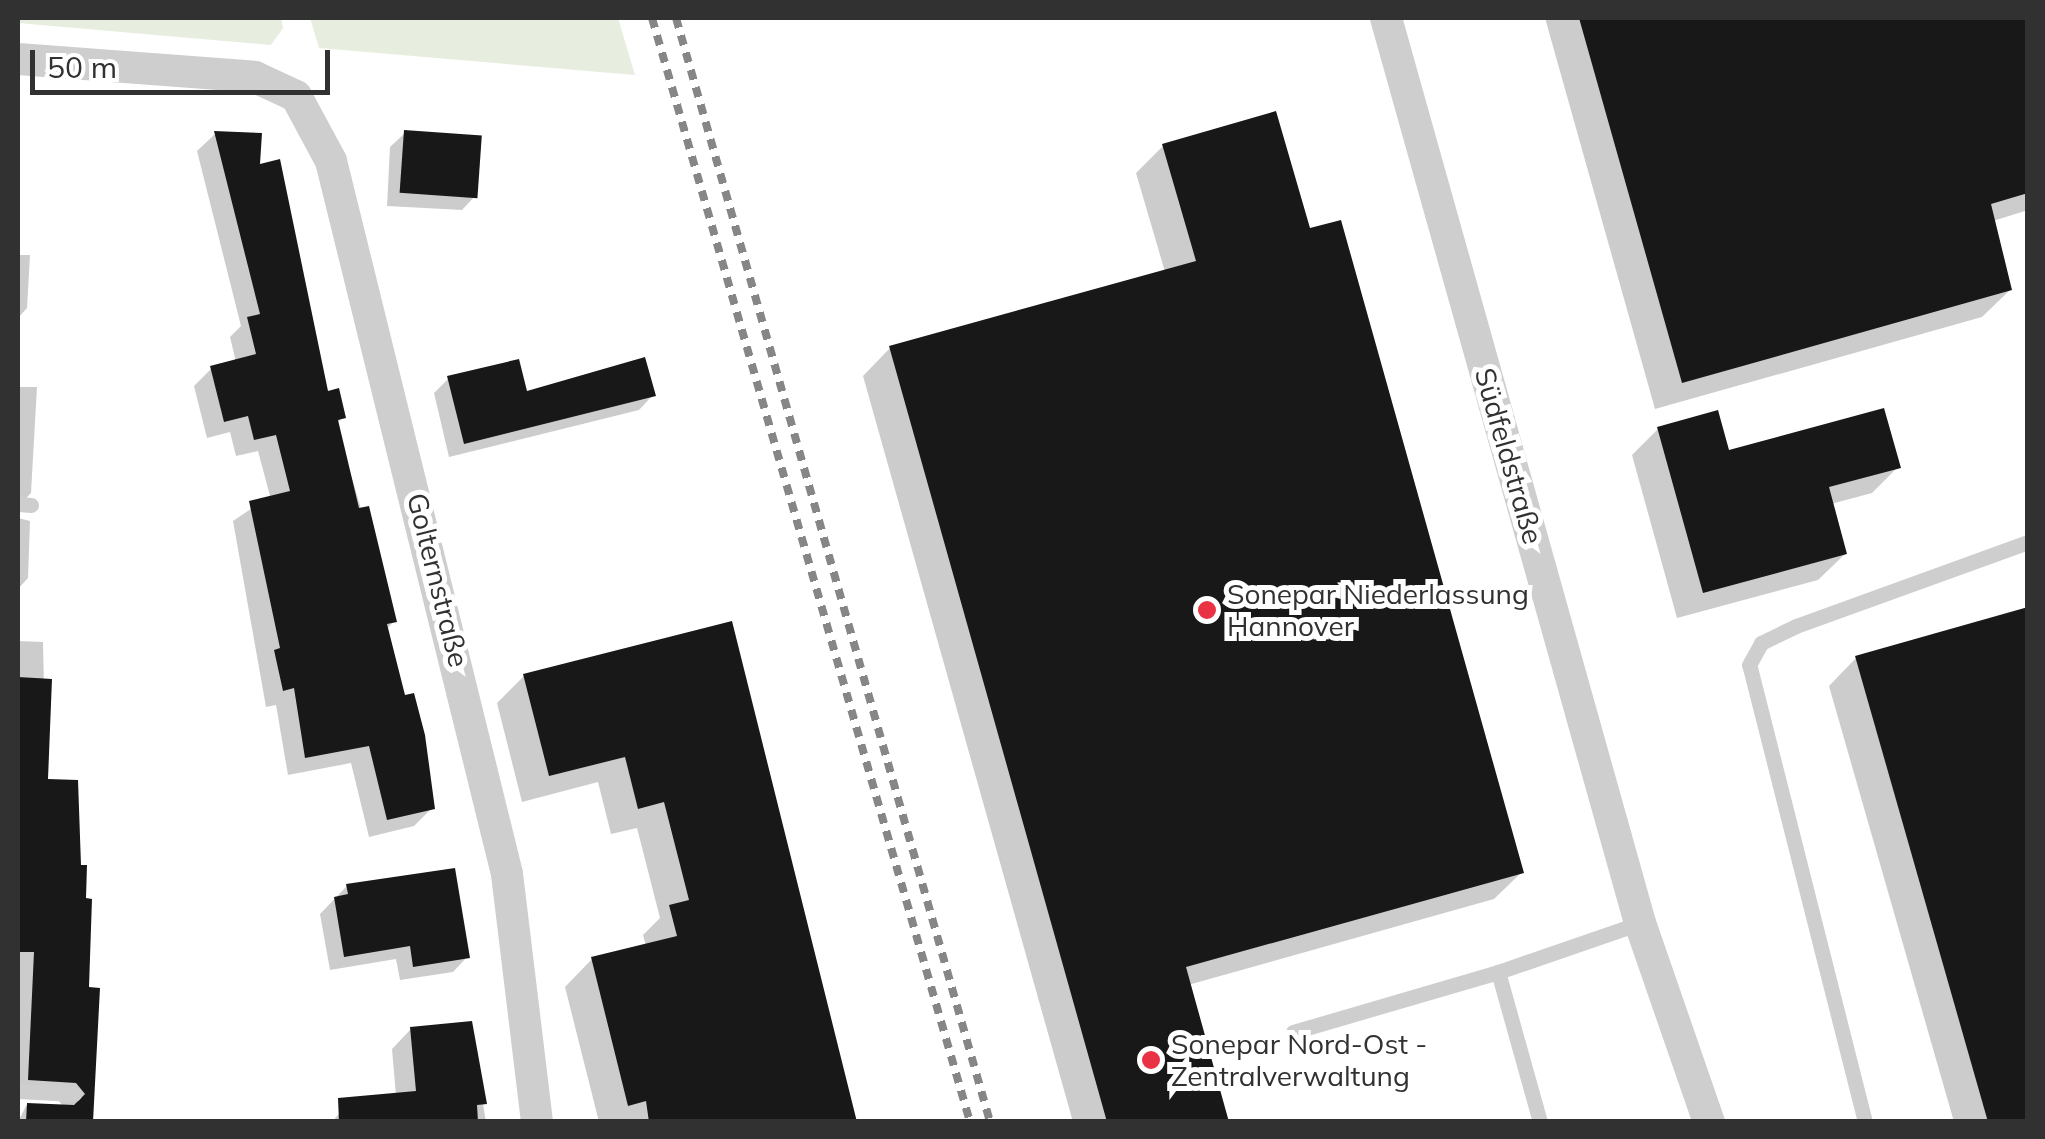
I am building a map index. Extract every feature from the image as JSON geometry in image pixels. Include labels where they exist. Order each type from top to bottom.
[{"type":"street","name":"Südfeldstraße","points":[[1386,18],[1640,924],[1709,1122]]},
{"type":"street","name":"Golternstraße","points":[[18,59],[255,77],[296,96],[331,161],[507,874],[538,1122]]},
{"type":"lane","points":[[1865,1122],[1748,665],[1761,643],[1796,626],[2028,542]]},
{"type":"lane","points":[[1293,1032],[1498,972],[1640,924]]},
{"type":"lane","points":[[1498,972],[1540,1122]]},
{"type":"lane","points":[[18,1091],[74,1094]]},
{"type":"green space","points":[[18,18],[281,18],[283,28],[271,45],[18,23]]},
{"type":"green space","points":[[310,18],[618,18],[635,75],[319,48]]},
{"type":"building","points":[[1579,18],[2028,18],[2028,193],[1991,204],[2012,290],[1682,383]]},
{"type":"building","name":"Sonepar Niederlassung Hannover","points":[[1276,111],[1310,228],[1341,220],[1524,873],[1186,967],[1229,1122],[1107,1122],[889,346],[1196,261],[1162,144]]},
{"type":"building","points":[[404,130],[482,135],[477,198],[400,193]]},
{"type":"building","points":[[214,131],[262,133],[260,164],[280,159],[328,391],[339,388],[346,418],[338,420],[359,508],[369,506],[397,622],[387,624],[405,695],[414,693],[425,735],[435,809],[387,820],[369,746],[305,758],[294,688],[283,691],[274,650],[280,648],[249,501],[290,491],[276,435],[254,440],[248,416],[224,422],[210,366],[256,354],[247,317],[260,314]]},
{"type":"building","points":[[645,357],[656,396],[464,444],[447,376],[519,359],[527,391]]},
{"type":"building","points":[[1884,408],[1901,468],[1829,487],[1847,554],[1703,593],[1657,427],[1718,410],[1729,450]]},
{"type":"building","points":[[2028,607],[2028,1122],[1988,1122],[1855,656]]},
{"type":"building","points":[[732,621],[857,1122],[649,1122],[646,1101],[628,1106],[591,957],[677,936],[669,905],[689,900],[664,802],[638,809],[625,757],[549,776],[523,674]]},
{"type":"building","points":[[18,677],[52,679],[48,779],[78,780],[81,865],[87,865],[86,898],[92,899],[89,987],[100,988],[93,1122],[26,1122],[27,1103],[74,1105],[85,1094],[76,1083],[28,1080],[34,952],[18,952]]},
{"type":"building","points":[[455,868],[470,958],[413,967],[410,946],[344,957],[334,897],[348,894],[346,884]]},
{"type":"building","points":[[472,1021],[487,1104],[477,1105],[478,1122],[339,1122],[338,1098],[416,1091],[410,1027]]},
{"type":"railway","points":[[652,18],[970,1122]]},
{"type":"railway","points":[[676,18],[990,1122]]},
{"type":"place","name":"Sonepar Niederlassung Hannover","points":[[1207,610]]},
{"type":"place","name":"Sonepar Nord-Ost - Zentralverwaltung","points":[[1151,1060]]}]
